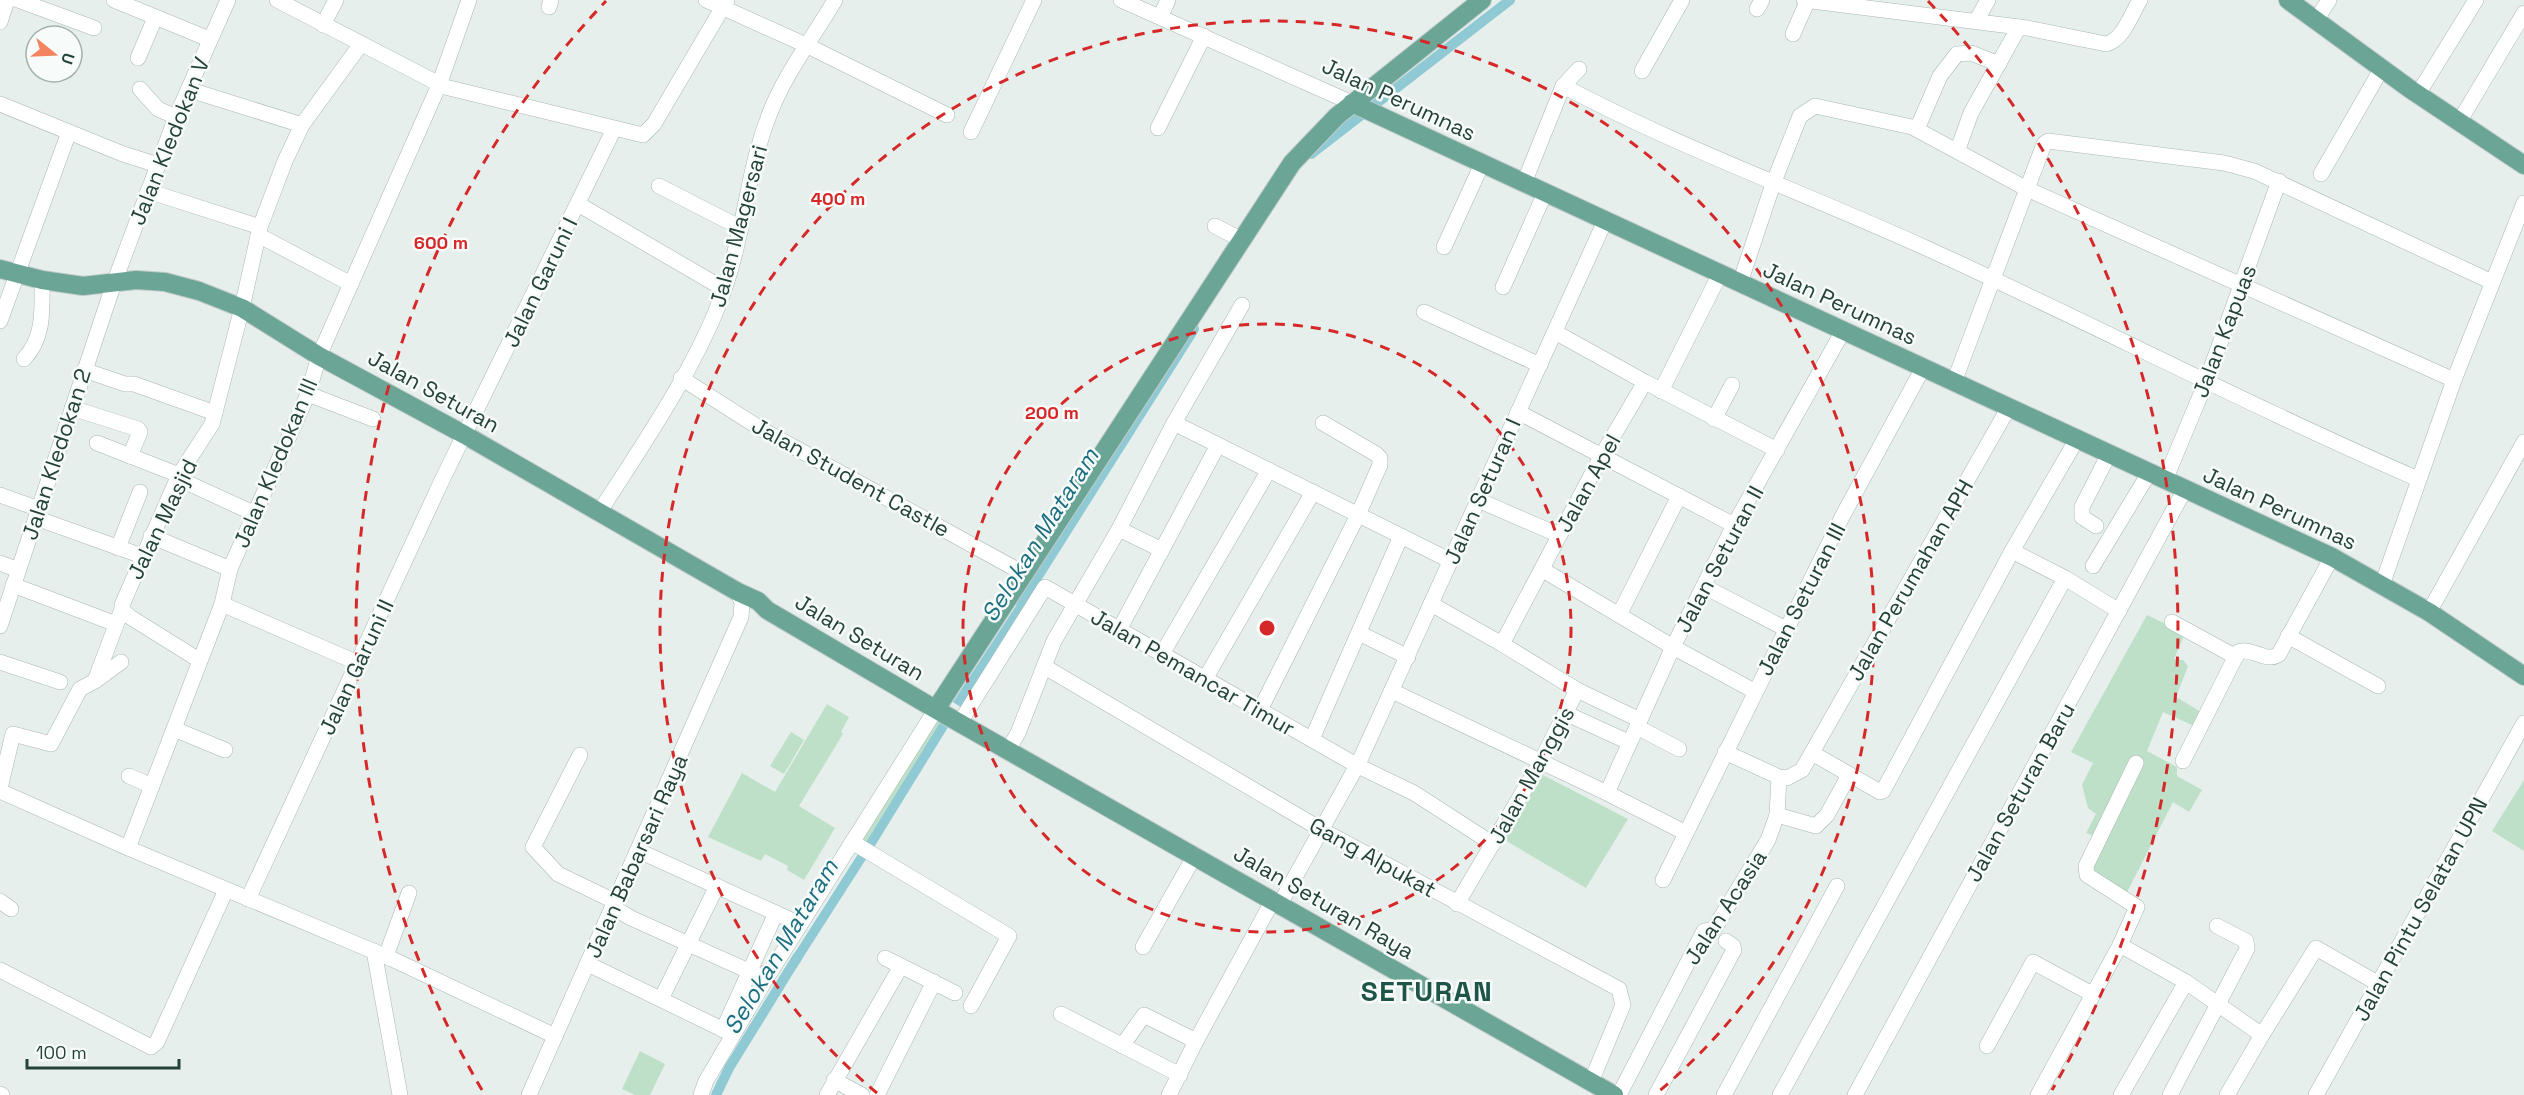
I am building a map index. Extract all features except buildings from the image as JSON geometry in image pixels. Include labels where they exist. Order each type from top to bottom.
[{"type":"main road","points":[[946,713],[1030,584],[1240,239],[1304,148],[1482,0]]},
{"type":"main road","points":[[2288,0],[2318,19],[2418,94],[2524,165]]},
{"type":"main road","name":"Jalan Perumnas","points":[[1357,106],[2332,557],[2430,612],[2524,676]]},
{"type":"main road","name":"Jalan Seturan","points":[[8,271],[42,280],[93,286],[111,291],[136,280],[165,282],[199,291],[242,309],[319,356],[465,435],[738,592],[758,601],[766,610],[946,713]]},
{"type":"main road","name":"Jalan Seturan Raya","points":[[946,713],[1614,1095]]},
{"type":"street","points":[[0,22],[7,0]]},
{"type":"street","points":[[18,0],[94,28]]},
{"type":"street","points":[[114,0],[209,39]]},
{"type":"street","name":"Jalan Kledokan V","points":[[111,291],[176,117],[190,90],[209,39],[228,0]]},
{"type":"street","points":[[277,0],[439,85],[530,110],[643,135],[654,124],[725,4]]},
{"type":"street","points":[[323,25],[336,0]]},
{"type":"street","name":"Jalan Kledokan III","points":[[128,848],[222,604],[230,569],[308,394],[319,356],[439,85],[469,0]]},
{"type":"street","points":[[706,0],[725,4],[947,115]]},
{"type":"street","name":"Jalan Magersari","points":[[600,511],[681,378],[711,322],[724,289],[741,228],[767,120],[784,84],[835,0]]},
{"type":"street","points":[[971,132],[1035,0]]},
{"type":"street","name":"Jalan Perumnas","points":[[1121,0],[1357,106]]},
{"type":"street","points":[[1160,17],[1168,0]]},
{"type":"street","points":[[1642,71],[1682,0]]},
{"type":"street","points":[[1793,34],[1807,0],[1899,6],[2106,44],[2114,42],[2140,0]]},
{"type":"street","points":[[1976,21],[1988,0]]},
{"type":"street","points":[[2318,19],[2329,0]]},
{"type":"street","points":[[2418,94],[2476,0]]},
{"type":"street","points":[[2459,122],[2524,13]]},
{"type":"street","points":[[138,58],[155,18]]},
{"type":"street","points":[[1958,149],[1971,113],[2019,27]]},
{"type":"street","points":[[1158,128],[1204,36]]},
{"type":"street","name":"Jalan Masjid","points":[[199,660],[122,609],[142,556],[178,477],[206,434],[215,413],[242,309],[259,231],[285,161],[303,125],[361,44]]},
{"type":"street","points":[[1917,129],[1940,76],[1957,54],[1971,53],[1999,64]]},
{"type":"street","points":[[2321,174],[2382,68]]},
{"type":"street","points":[[1524,183],[1563,86],[1579,69]]},
{"type":"street","points":[[1563,86],[1620,117],[1773,184],[1870,223],[2291,424],[2356,449],[2418,479]]},
{"type":"street","points":[[140,89],[158,109],[176,117]]},
{"type":"street","points":[[190,90],[303,125]]},
{"type":"street","points":[[0,104],[158,165]]},
{"type":"street","points":[[1740,283],[1773,184],[1800,116],[1806,109],[1815,106],[1917,129],[1958,149],[2027,189],[2454,380]]},
{"type":"street","name":"Jalan Garuni I","points":[[465,435],[614,129]]},
{"type":"street","points":[[0,321],[8,271],[69,132]]},
{"type":"street","points":[[1954,382],[2044,144],[2057,140],[2224,163],[2279,181],[2492,282]]},
{"type":"street","points":[[1444,247],[1482,164]]},
{"type":"street","name":"Jalan Kapuas","points":[[2093,566],[2157,476],[2206,382],[2279,181]]},
{"type":"street","points":[[659,186],[741,228]]},
{"type":"street","points":[[148,191],[259,231],[351,284]]},
{"type":"street","points":[[1503,287],[1545,193]]},
{"type":"street","points":[[578,204],[724,289]]},
{"type":"street","points":[[2382,585],[2454,380],[2524,204]]},
{"type":"street","name":"Jalan Seturan I","points":[[1358,764],[1605,221]]},
{"type":"street","points":[[1215,226],[1240,239]]},
{"type":"street","points":[[1661,392],[1720,274]]},
{"type":"street","points":[[24,359],[33,350],[40,328],[42,280]]},
{"type":"street","name":"Jalan Kledokan 2","points":[[0,626],[111,291]]},
{"type":"street","points":[[1076,604],[1119,529],[1174,423],[1242,305]]},
{"type":"street","points":[[1424,312],[1539,365]]},
{"type":"street","name":"Jalan Seturan II","points":[[1607,793],[1673,647],[1705,588],[1734,525],[1843,331]]},
{"type":"street","points":[[1555,332],[1661,392],[1777,450]]},
{"type":"street","name":"Jalan Seturan III","points":[[1663,880],[1754,691],[1842,517],[1923,368]]},
{"type":"street","points":[[84,370],[125,384],[134,384],[215,413]]},
{"type":"street","name":"Jalan Student Castle","points":[[681,378],[761,429],[1030,584],[1046,586],[1076,604]]},
{"type":"street","name":"Jalan Apel","points":[[1502,644],[1543,570],[1602,454],[1645,382]]},
{"type":"street","points":[[1714,419],[1732,385]]},
{"type":"street","points":[[308,394],[373,419]]},
{"type":"street","points":[[72,408],[138,429],[140,432],[130,456]]},
{"type":"street","name":"Jalan Perumahan APH","points":[[1779,777],[1787,778],[1802,770],[2008,408]]},
{"type":"street","points":[[1518,412],[1734,525]]},
{"type":"street","points":[[1174,423],[1451,561]]},
{"type":"street","points":[[1260,710],[1359,515],[1380,465],[1380,458],[1323,423]]},
{"type":"street","name":"Jalan Garuni II","points":[[248,899],[465,435]]},
{"type":"street","points":[[1812,753],[1880,792],[1885,789],[2012,551],[2077,439]]},
{"type":"street","points":[[2430,612],[2524,442]]},
{"type":"street","points":[[97,443],[178,477],[253,513]]},
{"type":"street","points":[[1119,630],[1218,445]]},
{"type":"street","points":[[2096,526],[2082,517],[2082,507],[2109,454]]},
{"type":"street","points":[[1162,654],[1269,470]]},
{"type":"street","name":"Jalan Seturan Baru","points":[[1855,1095],[2185,489]]},
{"type":"street","points":[[118,548],[140,492]]},
{"type":"street","points":[[1205,679],[1313,492]]},
{"type":"street","points":[[0,495],[37,514],[142,556]]},
{"type":"street","points":[[1619,615],[1679,496]]},
{"type":"street","points":[[1478,500],[1559,535]]},
{"type":"street","points":[[1119,529],[1162,550]]},
{"type":"street","points":[[151,536],[230,569]]},
{"type":"street","points":[[1312,739],[1401,536]]},
{"type":"street","points":[[2012,551],[2065,578],[2119,611]]},
{"type":"street","points":[[2183,761],[2236,657],[2244,650],[2275,657],[2332,557]]},
{"type":"street","points":[[0,563],[18,570]]},
{"type":"street","points":[[1543,570],[1673,647],[1754,691]]},
{"type":"street","points":[[1780,1095],[2065,578]]},
{"type":"street","points":[[728,1032],[766,979],[800,924],[861,848],[1030,584]]},
{"type":"street","points":[[13,585],[116,624]]},
{"type":"street","points":[[1705,588],[1786,629]]},
{"type":"street","points":[[738,592],[742,603],[741,617]]},
{"type":"street","points":[[222,604],[358,663]]},
{"type":"street","name":"Jalan Pemancar Timur","points":[[1010,749],[1054,642],[1076,604],[1260,710],[1414,794],[1493,844]]},
{"type":"street","points":[[1431,604],[1502,644]]},
{"type":"street","points":[[95,681],[122,609]]},
{"type":"street","points":[[741,617],[755,609],[766,610]]},
{"type":"street","name":"Jalan Babarsari Raya","points":[[529,1095],[741,617]]},
{"type":"street","points":[[2172,622],[2236,657]]},
{"type":"street","points":[[1359,633],[1408,657]]},
{"type":"street","points":[[2288,636],[2378,686]]},
{"type":"street","name":"Jalan Manggis","points":[[1457,904],[1540,763],[1576,690],[1502,644]]},
{"type":"street","points":[[0,662],[60,682]]},
{"type":"street","points":[[121,662],[80,689],[51,744],[13,734],[0,789],[226,891],[380,953],[555,1036]]},
{"type":"street","name":"Gang Alpukat","points":[[1044,667],[1322,830],[1619,989],[1623,1005],[1591,1082]]},
{"type":"street","points":[[1576,690],[1679,748]]},
{"type":"street","points":[[1392,691],[1686,833]]},
{"type":"street","points":[[1565,713],[1624,740]]},
{"type":"street","name":"Jalan Pintu Selatan UPN","points":[[2316,1095],[2524,723]]},
{"type":"street","points":[[174,729],[225,750]]},
{"type":"street","points":[[1725,752],[1779,777]]},
{"type":"street","points":[[580,755],[533,847],[558,874],[690,943],[766,979]]},
{"type":"street","points":[[2038,1095],[2120,945],[2137,907],[2087,875],[2086,866],[2136,763]]},
{"type":"street","points":[[1169,1095],[1196,1041],[1322,830],[1358,764]]},
{"type":"street","points":[[129,776],[152,786]]},
{"type":"street","points":[[1777,815],[1816,826],[1827,815],[1849,776]]},
{"type":"street","name":"Jalan Acasia","points":[[1619,1095],[1704,931],[1714,929],[1768,840],[1777,815],[1779,777]]},
{"type":"street","points":[[861,848],[1009,936],[971,1006]]},
{"type":"street","points":[[639,851],[800,924]]},
{"type":"street","points":[[1143,947],[1195,855]]},
{"type":"street","points":[[661,999],[717,886]]},
{"type":"street","points":[[1724,1095],[1838,886]]},
{"type":"street","points":[[0,970],[151,1047],[157,1042],[226,891]]},
{"type":"street","points":[[400,1095],[380,953],[410,893]]},
{"type":"street","points":[[701,1095],[728,1032],[750,971],[776,913]]},
{"type":"street","points":[[2170,1095],[2220,1004],[2248,945],[2246,941],[2217,926]]},
{"type":"street","points":[[1656,1095],[1734,950],[1733,946],[1726,941]]},
{"type":"street","points":[[2120,945],[2186,982],[2262,1035]]},
{"type":"street","points":[[2227,1095],[2316,948],[2379,984]]},
{"type":"street","points":[[885,958],[955,993]]},
{"type":"street","points":[[1987,1046],[2033,962],[2092,994]]},
{"type":"street","points":[[588,964],[728,1032]]},
{"type":"street","points":[[827,1095],[901,966]]},
{"type":"street","points":[[877,1095],[934,981]]},
{"type":"street","points":[[2121,1095],[2186,982]]},
{"type":"street","points":[[1061,1014],[1180,1075]]},
{"type":"street","points":[[1122,1046],[1144,1015],[1196,1041]]},
{"type":"street","points":[[834,1080],[862,1095]]},
{"type":"green space","points":[[2147,615],[2185,633],[2174,659],[2183,660],[2188,666],[2176,697],[2201,712],[2194,726],[2163,712],[2147,751],[2177,767],[2177,776],[2202,790],[2189,812],[2173,802],[2126,894],[2090,871],[2095,836],[2086,833],[2096,814],[2088,808],[2082,785],[2093,763],[2071,752]]},
{"type":"green space","points":[[827,704],[849,717],[841,732],[843,734],[799,806],[835,828],[804,880],[787,870],[788,866],[765,854],[761,861],[708,837],[742,773],[775,792]]},
{"type":"green space","points":[[937,716],[942,719],[865,844],[860,841]]},
{"type":"green space","points":[[791,732],[804,740],[784,774],[770,766]]},
{"type":"green space","points":[[1543,775],[1628,819],[1586,888],[1503,839]]},
{"type":"green space","points":[[2524,780],[2524,851],[2492,831]]},
{"type":"green space","points":[[640,1051],[665,1064],[650,1095],[635,1095],[622,1089]]},
{"type":"water","points":[[1027,589],[1034,594],[962,708],[953,702]]},
{"type":"water","points":[[942,719],[950,724],[873,849],[865,844]]},
{"type":"water","points":[[860,851],[868,856],[795,970],[787,965]]},
{"type":"waterway","name":"Selokan Mataram","points":[[1311,154],[1510,0]]},
{"type":"waterway","name":"Selokan Mataram","points":[[1021,603],[1194,329]]},
{"type":"waterway","name":"Selokan Mataram","points":[[716,1095],[729,1068],[798,956]]},
{"type":"district","name":"SETURAN","points":[[1427,991]]}]
